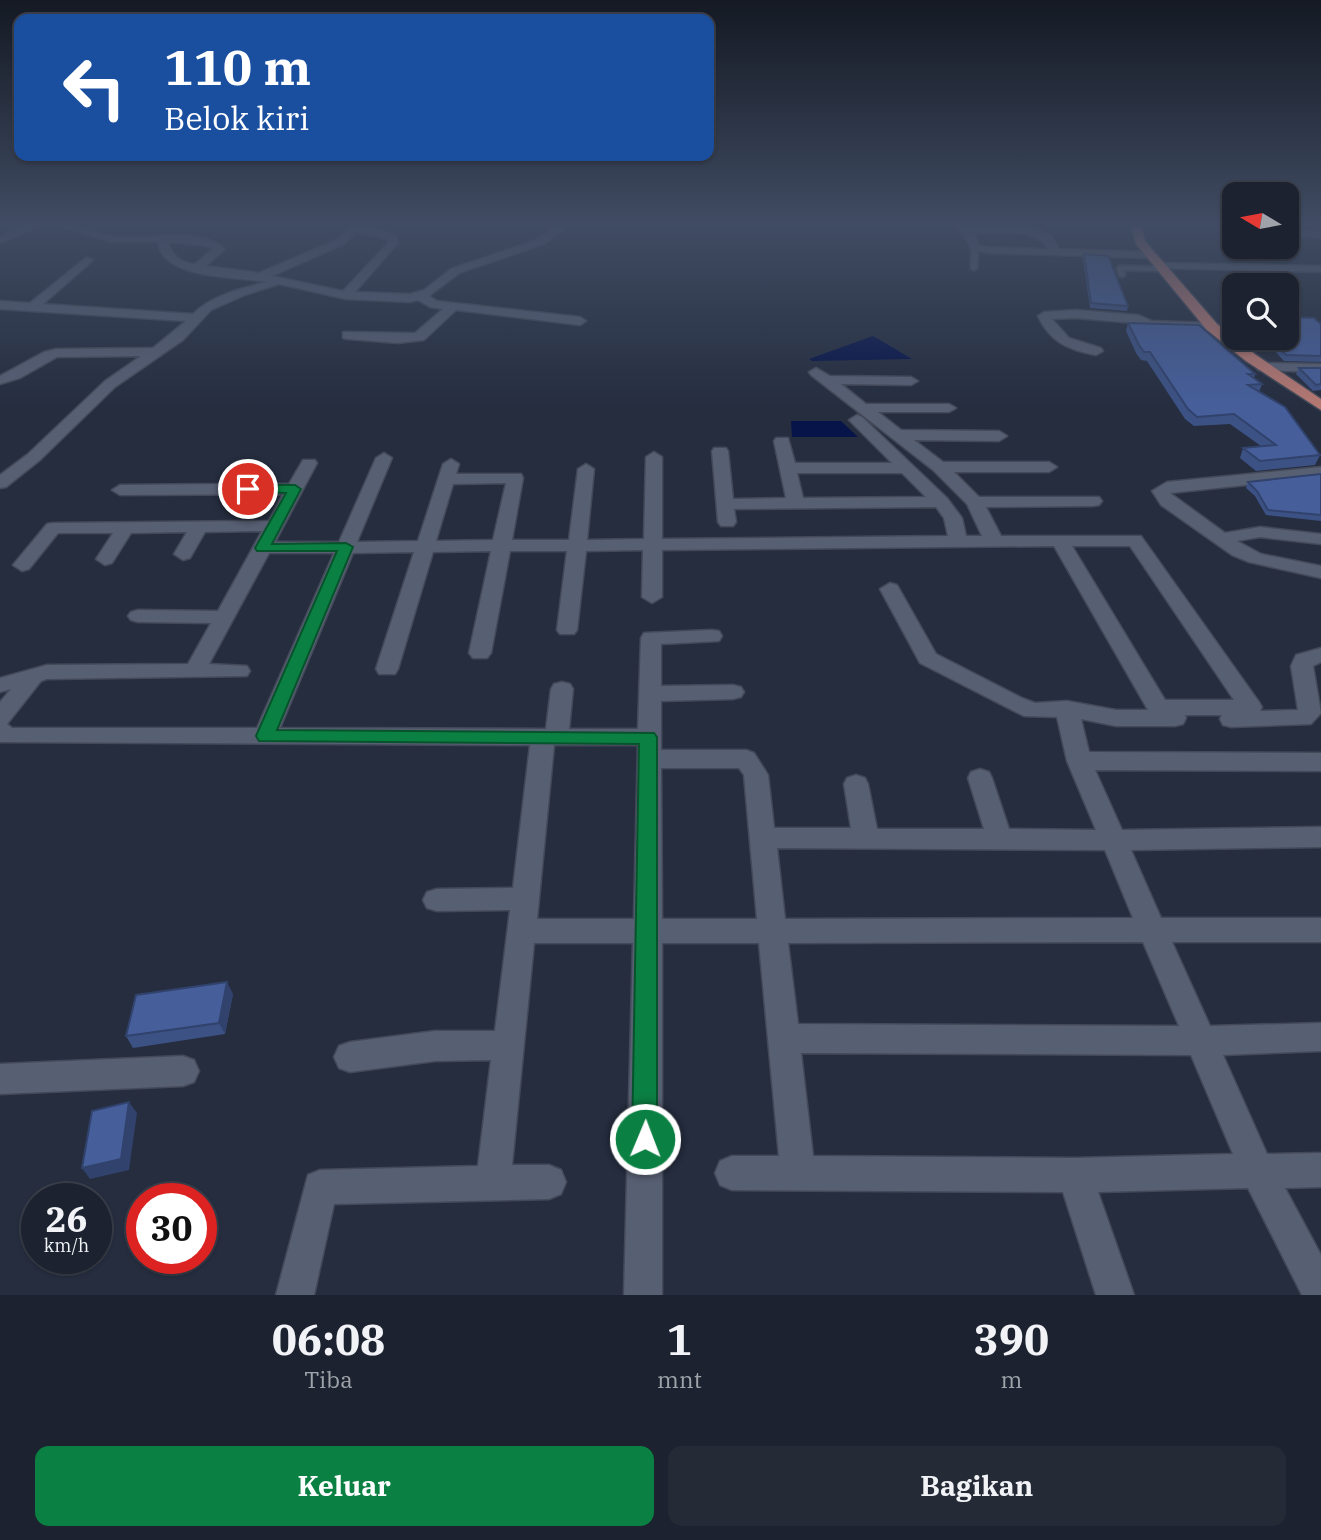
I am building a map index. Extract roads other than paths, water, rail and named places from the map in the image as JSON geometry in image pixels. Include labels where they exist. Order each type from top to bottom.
[{"type":"main road","points":[[1176,285],[1212,327],[1263,367],[1317,401]]},
{"type":"street","points":[[33,307],[58,285]]},
{"type":"street","points":[[0,483],[34,457],[110,384],[178,337],[195,318],[220,299],[269,285]]},
{"type":"street","points":[[299,285],[346,295],[420,296],[437,285]]},
{"type":"street","points":[[346,295],[355,285]]},
{"type":"street","points":[[420,296],[428,303],[580,321]]},
{"type":"street","points":[[0,305],[195,318]]},
{"type":"street","points":[[348,335],[398,339],[419,337],[453,306]]},
{"type":"street","points":[[1096,351],[1073,348],[1064,343],[1053,332],[1044,316],[1076,314],[1138,319],[1150,325],[1212,327]]},
{"type":"street","points":[[0,380],[12,378],[46,356],[56,353],[157,352]]},
{"type":"street","points":[[1263,367],[1321,368]]},
{"type":"street","points":[[911,382],[822,376],[861,414],[906,468],[941,502],[953,517],[958,541]]},
{"type":"street","points":[[861,414],[949,408]]},
{"type":"street","points":[[861,414],[899,435],[939,467],[975,502],[994,541]]},
{"type":"street","points":[[899,435],[999,436]]},
{"type":"street","points":[[782,441],[796,503]]},
{"type":"street","points":[[720,451],[726,513],[796,503],[941,502]]},
{"type":"street","points":[[652,597],[654,457]]},
{"type":"street","points":[[265,736],[384,458]]},
{"type":"street","points":[[195,671],[309,463]]},
{"type":"street","points":[[224,489],[240,466]]},
{"type":"street","points":[[939,467],[1049,467]]},
{"type":"street","points":[[788,468],[906,468]]},
{"type":"street","points":[[566,631],[586,469]]},
{"type":"street","points":[[387,669],[448,472],[515,478],[480,653]]},
{"type":"street","points":[[1321,472],[1162,489],[1161,496],[1221,539],[1256,558],[1321,572]]},
{"type":"street","points":[[120,490],[295,489]]},
{"type":"street","points":[[975,502],[1093,501]]},
{"type":"street","points":[[183,554],[200,526]]},
{"type":"street","points":[[22,565],[53,528],[274,526]]},
{"type":"street","points":[[105,559],[126,527]]},
{"type":"street","points":[[1221,539],[1260,532],[1321,539]]},
{"type":"street","points":[[262,548],[1135,540],[1251,707],[1158,708],[1060,541]]},
{"type":"street","points":[[890,589],[928,658],[1032,711],[1066,709],[1116,718],[1303,718],[1310,712],[1302,666],[1304,660],[1321,655]]},
{"type":"street","points":[[138,616],[224,617]]},
{"type":"street","points":[[643,1295],[651,638],[712,636]]},
{"type":"street","points":[[0,685],[47,672],[239,671]]},
{"type":"street","points":[[0,718],[33,676]]},
{"type":"street","points":[[493,1183],[525,899],[550,737],[562,689]]},
{"type":"street","points":[[649,694],[733,692]]},
{"type":"street","points":[[1066,709],[1079,761],[1112,840],[1257,1171],[1321,1293]]},
{"type":"street","points":[[0,730],[6,736],[550,737],[746,759],[756,775],[798,1173]]},
{"type":"street","points":[[1079,761],[1321,762]]},
{"type":"street","points":[[980,778],[1000,839]]},
{"type":"street","points":[[856,783],[866,839]]},
{"type":"street","points":[[762,838],[1112,840],[1321,836]]},
{"type":"street","points":[[437,900],[525,899]]},
{"type":"street","points":[[521,931],[1321,930]]},
{"type":"street","points":[[784,1038],[1200,1041],[1321,1037]]},
{"type":"street","points":[[350,1057],[435,1046],[508,1045]]},
{"type":"street","points":[[0,1079],[183,1071]]},
{"type":"street","points":[[732,1172],[1075,1175],[1321,1170]]},
{"type":"street","points":[[1075,1175],[1115,1295]]},
{"type":"street","points":[[295,1295],[320,1186],[549,1182]]}]
